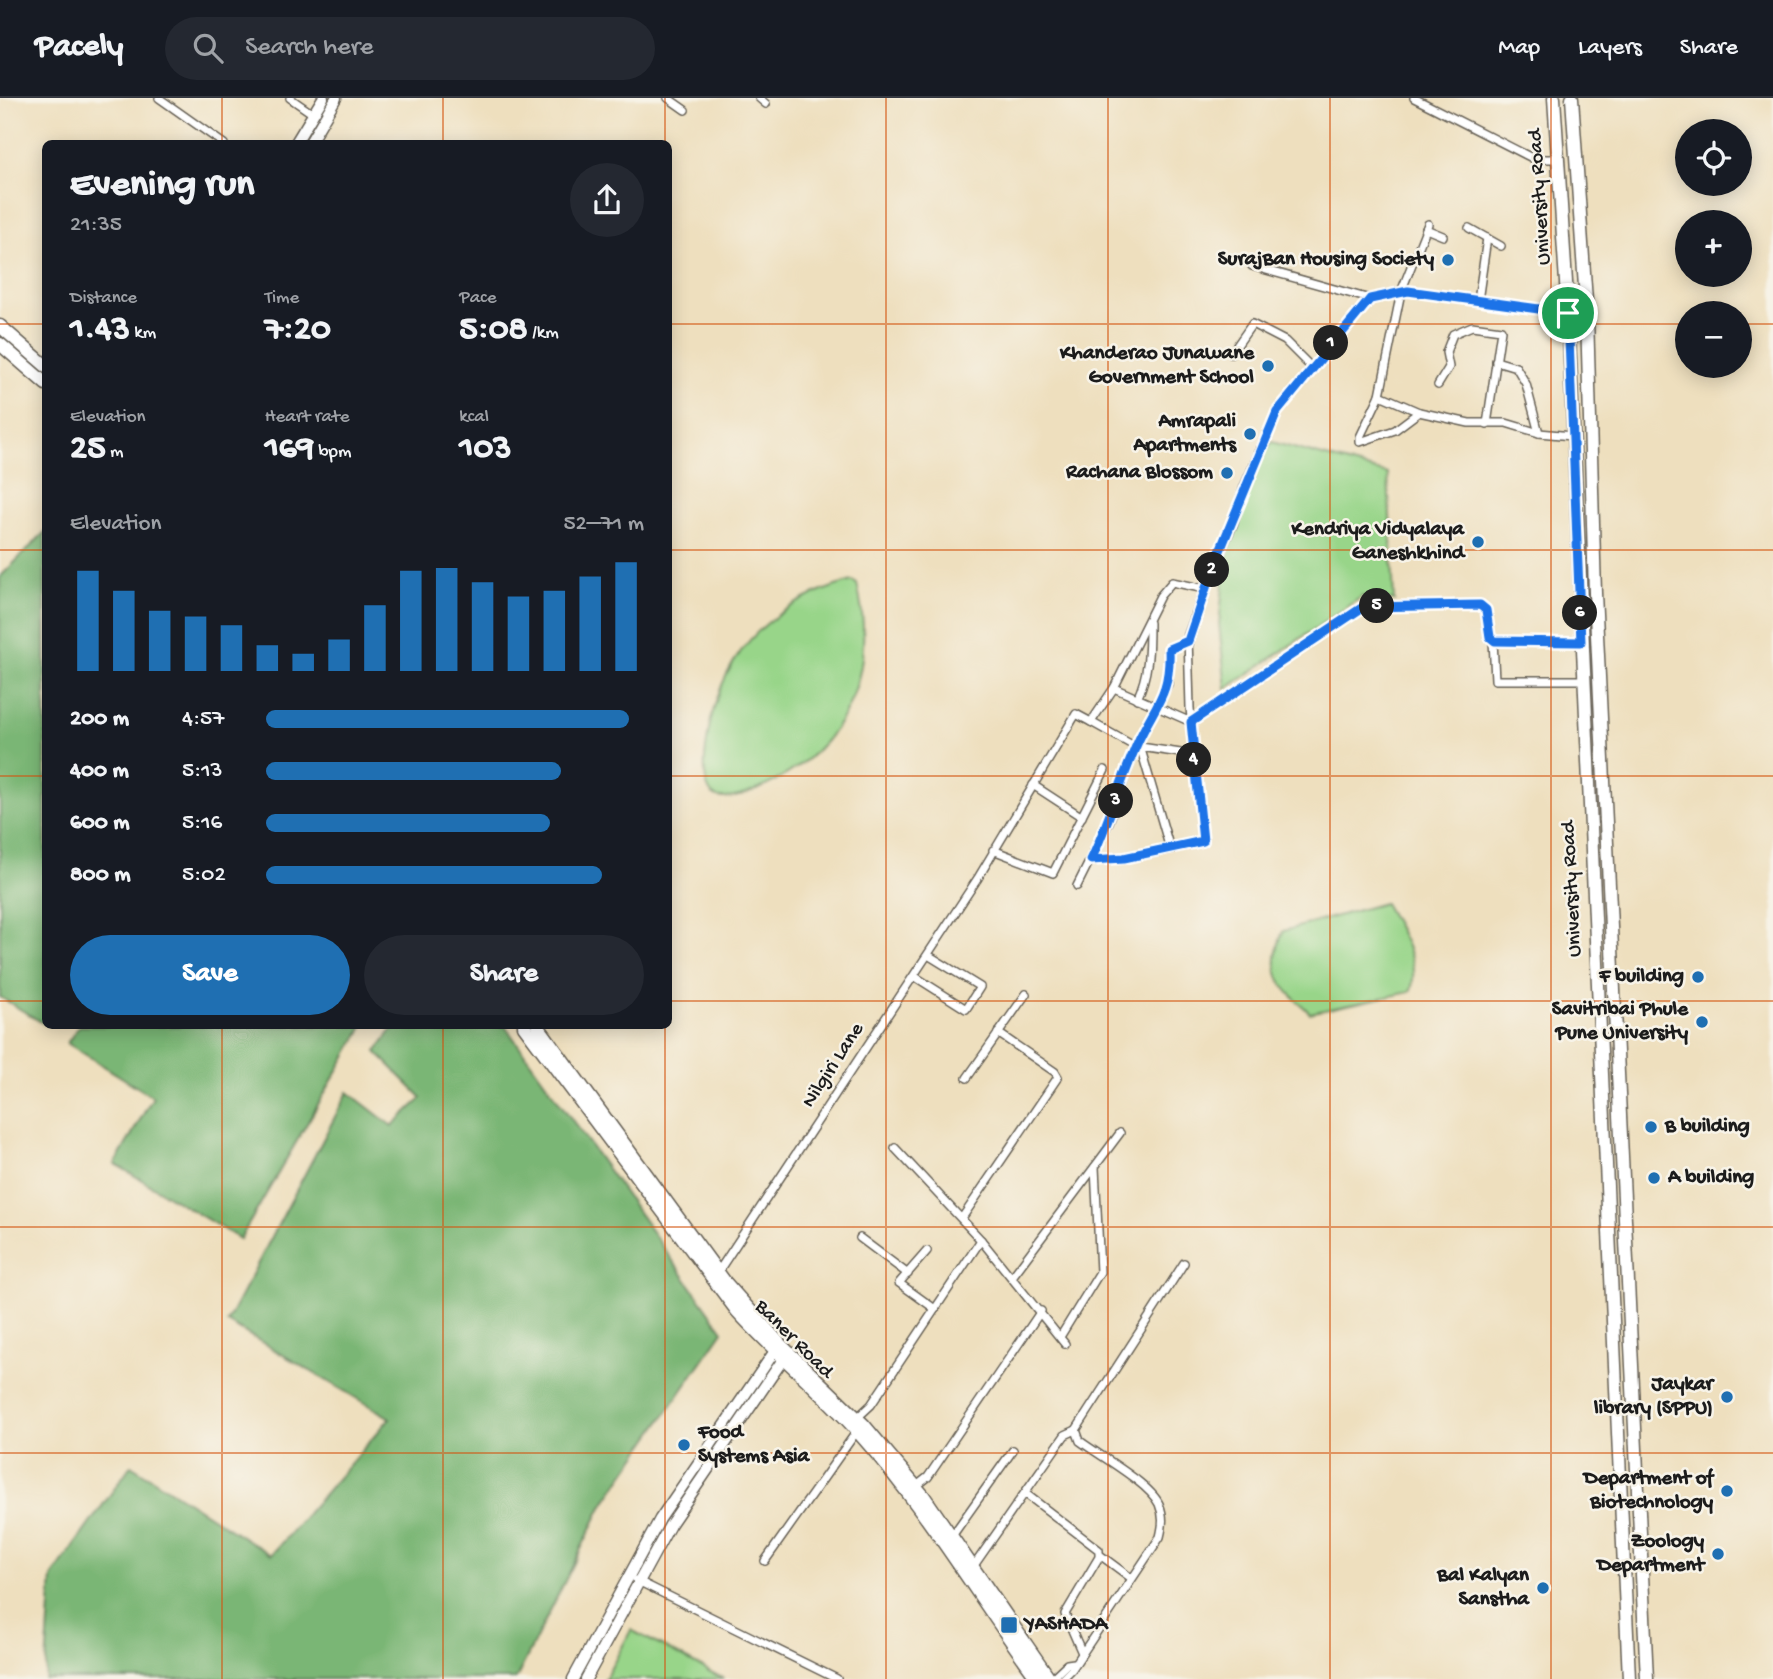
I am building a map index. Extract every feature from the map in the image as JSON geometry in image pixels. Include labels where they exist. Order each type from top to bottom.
[{"type":"main road","name":"University Road","points":[[1554,98],[1568,313],[1629,1679]]},
{"type":"main road","name":"University Road","points":[[1572,98],[1587,316],[1596,607],[1647,1679]]},
{"type":"main road","points":[[0,326],[42,363]]},
{"type":"main road","points":[[0,344],[42,381]]},
{"type":"main road","name":"Baner Road","points":[[533,1029],[692,1254],[781,1352],[857,1424],[952,1536],[1050,1679]]},
{"type":"main road","name":"Baner Road","points":[[534,1029],[781,1352]]},
{"type":"main road","name":"Baner Road","points":[[912,1489],[1038,1679]]},
{"type":"street","points":[[159,98],[218,140]]},
{"type":"street","points":[[290,98],[313,114]]},
{"type":"street","points":[[297,140],[323,98]]},
{"type":"street","points":[[311,140],[336,98]]},
{"type":"street","points":[[668,98],[685,110]]},
{"type":"street","points":[[759,98],[766,104]]},
{"type":"street","points":[[1414,98],[1534,159],[1559,159]]},
{"type":"street","points":[[1419,412],[1395,430],[1362,443],[1360,436],[1380,396],[1401,292],[1427,226],[1443,236]]},
{"type":"street","points":[[1469,228],[1502,246]]},
{"type":"street","points":[[1478,300],[1487,238]]},
{"type":"street","points":[[1252,266],[1370,299],[1401,292],[1587,316]]},
{"type":"street","points":[[1091,860],[1124,858],[1203,841],[1191,722],[1188,641],[1212,570],[1277,412],[1370,299]]},
{"type":"street","points":[[1231,354],[1252,324],[1285,341],[1312,368]]},
{"type":"street","points":[[1438,385],[1449,367],[1446,352],[1453,334],[1472,326],[1501,330],[1487,424]]},
{"type":"street","points":[[1496,361],[1516,367],[1526,384],[1539,433]]},
{"type":"street","points":[[1380,396],[1419,412],[1469,424],[1506,423],[1539,433],[1572,436]]},
{"type":"street","points":[[1194,755],[1138,746],[1091,722],[1114,688],[1160,596],[1172,582],[1205,589]]},
{"type":"street","points":[[1191,722],[1363,607],[1481,606],[1486,610],[1493,640],[1495,680],[1583,680]]},
{"type":"street","points":[[1137,699],[1144,683],[1149,658],[1150,619]]},
{"type":"street","points":[[1493,640],[1581,642]]},
{"type":"street","points":[[1077,886],[1109,822],[1138,746],[1168,684],[1169,649],[1188,641]]},
{"type":"street","points":[[1114,688],[1191,722]]},
{"type":"street","name":"Nilgiri Lane","points":[[718,1272],[978,878],[1076,714],[1091,722]]},
{"type":"street","points":[[1138,746],[1170,849]]},
{"type":"street","points":[[993,850],[1054,873],[1105,770]]},
{"type":"street","points":[[1033,785],[1082,817]]},
{"type":"street","points":[[914,976],[966,1009],[980,987],[928,955]]},
{"type":"street","points":[[967,1078],[1026,994]]},
{"type":"street","points":[[962,1218],[1058,1077],[1055,1072],[998,1033]]},
{"type":"street","points":[[1012,1277],[1120,1133]]},
{"type":"street","points":[[895,1148],[962,1218],[1063,1341],[1100,1272],[1096,1167]]},
{"type":"street","points":[[860,1238],[908,1274]]},
{"type":"street","points":[[765,1561],[981,1240]]},
{"type":"street","points":[[927,1251],[899,1283],[935,1309]]},
{"type":"street","points":[[973,1567],[1065,1435],[1076,1430],[1184,1263]]},
{"type":"street","points":[[912,1489],[928,1477],[1041,1311]]},
{"type":"street","points":[[573,1679],[634,1579],[781,1352]]},
{"type":"street","points":[[1062,1679],[1160,1537],[1164,1521],[1158,1503],[1145,1489],[1080,1441],[1076,1430]]},
{"type":"street","points":[[952,1536],[1013,1450]]},
{"type":"street","points":[[1026,1494],[1097,1548],[1100,1555],[1131,1578]]},
{"type":"street","points":[[1082,1653],[1065,1614],[1100,1555]]},
{"type":"street","points":[[586,1679],[634,1579]]},
{"type":"street","points":[[634,1579],[837,1679]]},
{"type":"street","points":[[1050,1679],[1067,1664],[1074,1663]]},
{"type":"green space","points":[[1272,442],[1388,474],[1394,601],[1363,596],[1226,689],[1219,624],[1226,556],[1255,462]]},
{"type":"green space","points":[[42,535],[42,1023],[0,997],[0,577]]},
{"type":"green space","points":[[852,581],[857,584],[863,649],[858,679],[848,706],[834,731],[814,753],[789,773],[759,789],[729,798],[713,795],[706,780],[706,749],[721,688],[734,662],[750,640],[770,621],[821,591]]},
{"type":"green space","points":[[1384,903],[1402,934],[1411,957],[1413,981],[1410,992],[1310,1013],[1290,994],[1278,977],[1276,958],[1283,931]]},
{"type":"green space","points":[[77,1029],[362,1029],[240,1239],[115,1164],[153,1097],[67,1043]]},
{"type":"green space","points":[[393,1029],[507,1029],[723,1331],[604,1503],[516,1679],[45,1679],[52,1577],[131,1465],[271,1555],[390,1418],[227,1322],[348,1092],[392,1126],[422,1098],[376,1052]]},
{"type":"green space","points":[[631,1630],[724,1679],[605,1679]]},
{"type":"place","name":"SurajBan Housing Society","points":[[1448,260]]},
{"type":"place","name":"Khanderao Junawane Government School","points":[[1268,366]]},
{"type":"place","name":"Amrapali Apartments","points":[[1250,434]]},
{"type":"place","name":"Rachana Blossom","points":[[1227,473]]},
{"type":"place","name":"Kendriya Vidyalaya Ganeshkhind","points":[[1478,542]]},
{"type":"place","name":"F building","points":[[1698,977]]},
{"type":"place","name":"Savitribai Phule Pune University","points":[[1702,1022]]},
{"type":"place","name":"B building","points":[[1651,1127]]},
{"type":"place","name":"A building","points":[[1654,1178]]},
{"type":"place","name":"Jaykar library (SPPU)","points":[[1727,1397]]},
{"type":"place","name":"Food Systems Asia","points":[[684,1445]]},
{"type":"place","name":"Department of Biotechnology","points":[[1727,1491]]},
{"type":"place","name":"Zoology Department","points":[[1718,1554]]},
{"type":"place","name":"Bal Kalyan Sanstha","points":[[1543,1588]]},
{"type":"place","name":"YASHADA","points":[[1009,1625]]},
{"type":"route","points":[[1408,291],[1568,313],[1581,642],[1495,641],[1490,637],[1486,610],[1480,605],[1359,608],[1191,722],[1203,841],[1124,858],[1091,860],[1109,822],[1136,746],[1168,684],[1169,649],[1188,641],[1212,570],[1233,525],[1244,487],[1277,412],[1342,330],[1370,299],[1408,291]]}]
